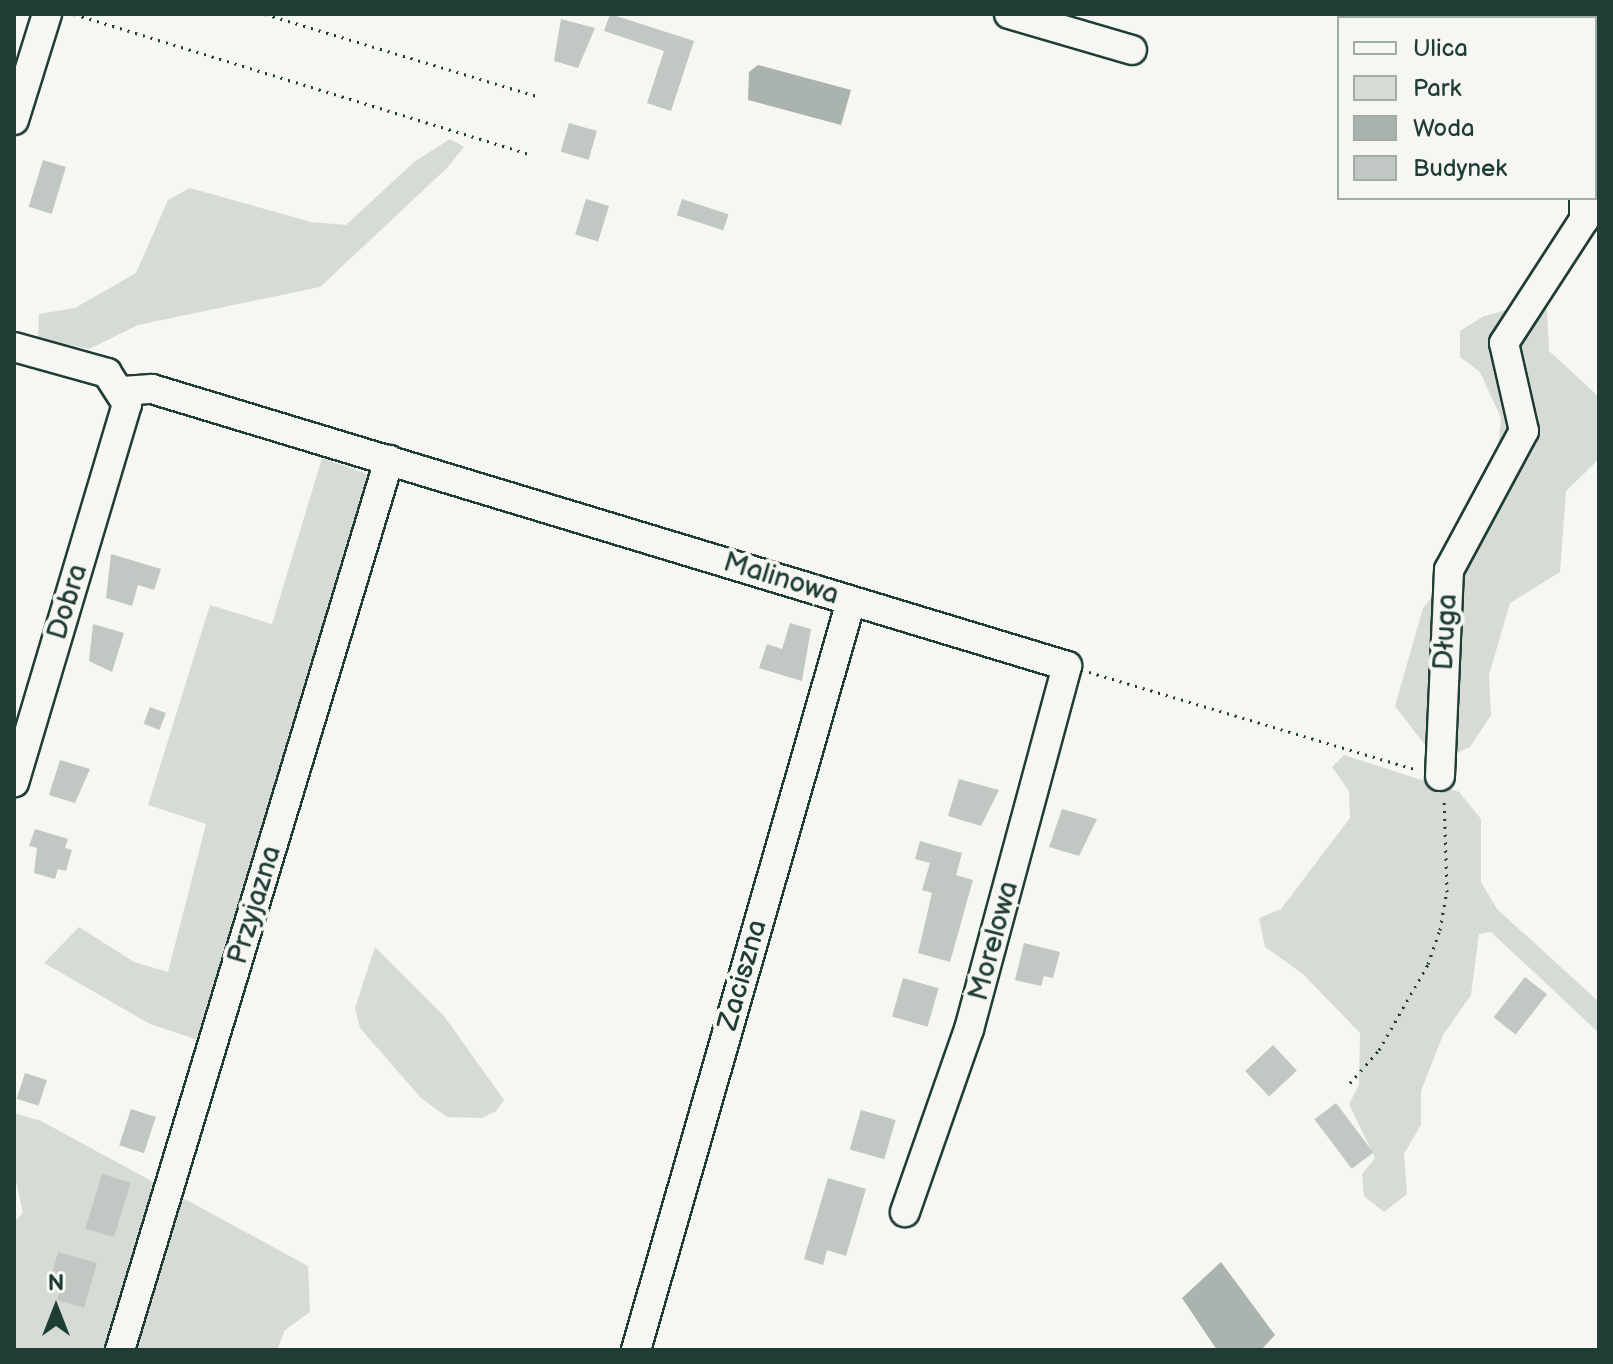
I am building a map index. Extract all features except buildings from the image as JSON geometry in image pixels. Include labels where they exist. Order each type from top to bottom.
[{"type":"street","points":[[14,120],[47,14]]},
{"type":"street","points":[[1009,14],[1132,50]]},
{"type":"street","name":"Długa","points":[[1440,776],[1449,570],[1524,431],[1504,343],[1584,220],[1584,200]]},
{"type":"street","points":[[14,347],[107,373],[122,391]]},
{"type":"street","name":"Malinowa","points":[[122,391],[152,389],[1067,666]]},
{"type":"street","name":"Dobra","points":[[14,782],[123,422],[122,391]]},
{"type":"street","name":"Przyjazna","points":[[120,1350],[389,460]]},
{"type":"street","name":"Zaciszna","points":[[636,1350],[851,601]]},
{"type":"street","name":"Morelowa","points":[[905,1212],[969,1029],[1067,666]]},
{"type":"path","points":[[74,14],[532,155]]},
{"type":"path","points":[[265,14],[536,96]]},
{"type":"path","points":[[1067,666],[1440,776],[1447,892],[1440,930],[1428,964],[1379,1050],[1350,1083]]},
{"type":"green space","points":[[450,139],[464,147],[447,168],[320,287],[138,325],[89,349],[38,339],[39,314],[75,308],[136,273],[168,200],[190,188],[311,222],[346,225],[414,162]]},
{"type":"green space","points":[[1535,303],[1547,310],[1549,351],[1599,397],[1599,459],[1566,491],[1560,572],[1510,603],[1489,675],[1491,715],[1470,747],[1438,762],[1395,706],[1423,608],[1465,556],[1496,466],[1501,418],[1480,372],[1460,357],[1460,331],[1484,316]]},
{"type":"green space","points":[[322,458],[365,473],[370,483],[201,1041],[150,1024],[44,963],[79,927],[134,962],[168,972],[206,824],[148,805],[210,605],[272,624]]},
{"type":"green space","points":[[1344,755],[1459,792],[1481,819],[1481,882],[1497,909],[1599,1002],[1599,1033],[1491,932],[1479,934],[1471,995],[1443,1035],[1421,1091],[1421,1125],[1404,1154],[1407,1194],[1384,1212],[1364,1196],[1362,1174],[1375,1158],[1349,1104],[1359,1085],[1360,1033],[1303,974],[1265,947],[1259,918],[1281,909],[1350,818],[1349,791],[1332,767]]},
{"type":"green space","points":[[375,947],[444,1016],[504,1100],[496,1111],[482,1118],[447,1117],[421,1098],[360,1028],[355,1008]]},
{"type":"green space","points":[[14,1113],[41,1121],[308,1266],[310,1312],[285,1330],[277,1350],[14,1350],[14,1222],[23,1213],[14,1172]]},
{"type":"water","points":[[758,65],[851,90],[841,125],[748,100],[749,72]]},
{"type":"water","points":[[1221,1262],[1275,1335],[1261,1350],[1217,1350],[1182,1298]]}]
